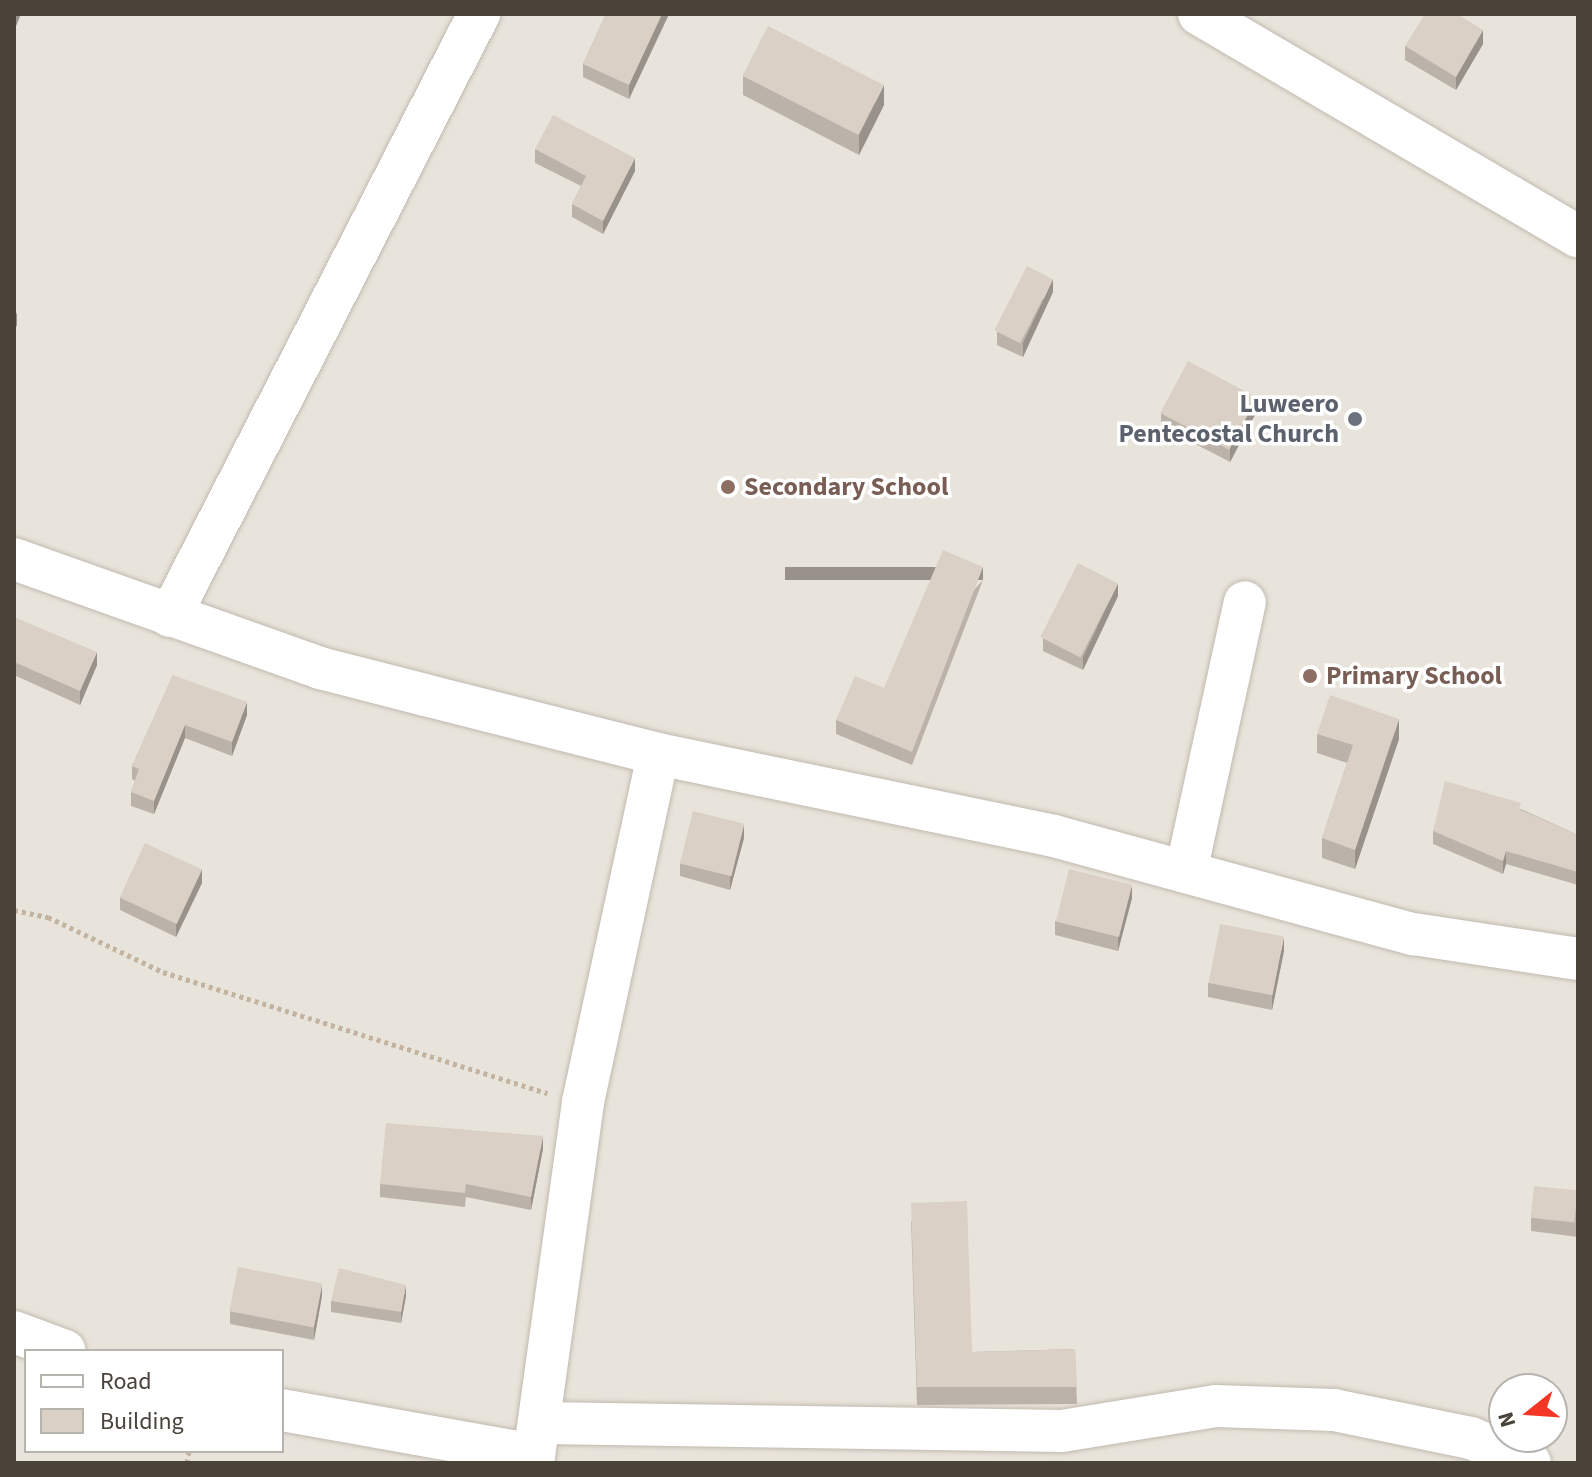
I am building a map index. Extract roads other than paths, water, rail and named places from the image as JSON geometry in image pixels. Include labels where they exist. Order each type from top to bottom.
[{"type":"street","points":[[170,616],[479,14]]},
{"type":"street","points":[[1199,14],[1578,236]]},
{"type":"street","points":[[14,559],[320,668],[658,754],[1054,836],[1413,934],[1578,959]]},
{"type":"street","points":[[1186,872],[1245,602]]},
{"type":"street","points":[[536,1447],[583,1102],[658,754]]},
{"type":"street","points":[[14,1332],[60,1349]]},
{"type":"street","points":[[284,1410],[536,1447],[1062,1431],[1216,1406],[1334,1410],[1471,1438],[1530,1463]]},
{"type":"place","name":"Luweero Pentecostal Church","points":[[1355,419]]},
{"type":"place","name":"Secondary School","points":[[728,487]]},
{"type":"place","name":"Primary School","points":[[1310,676]]}]
